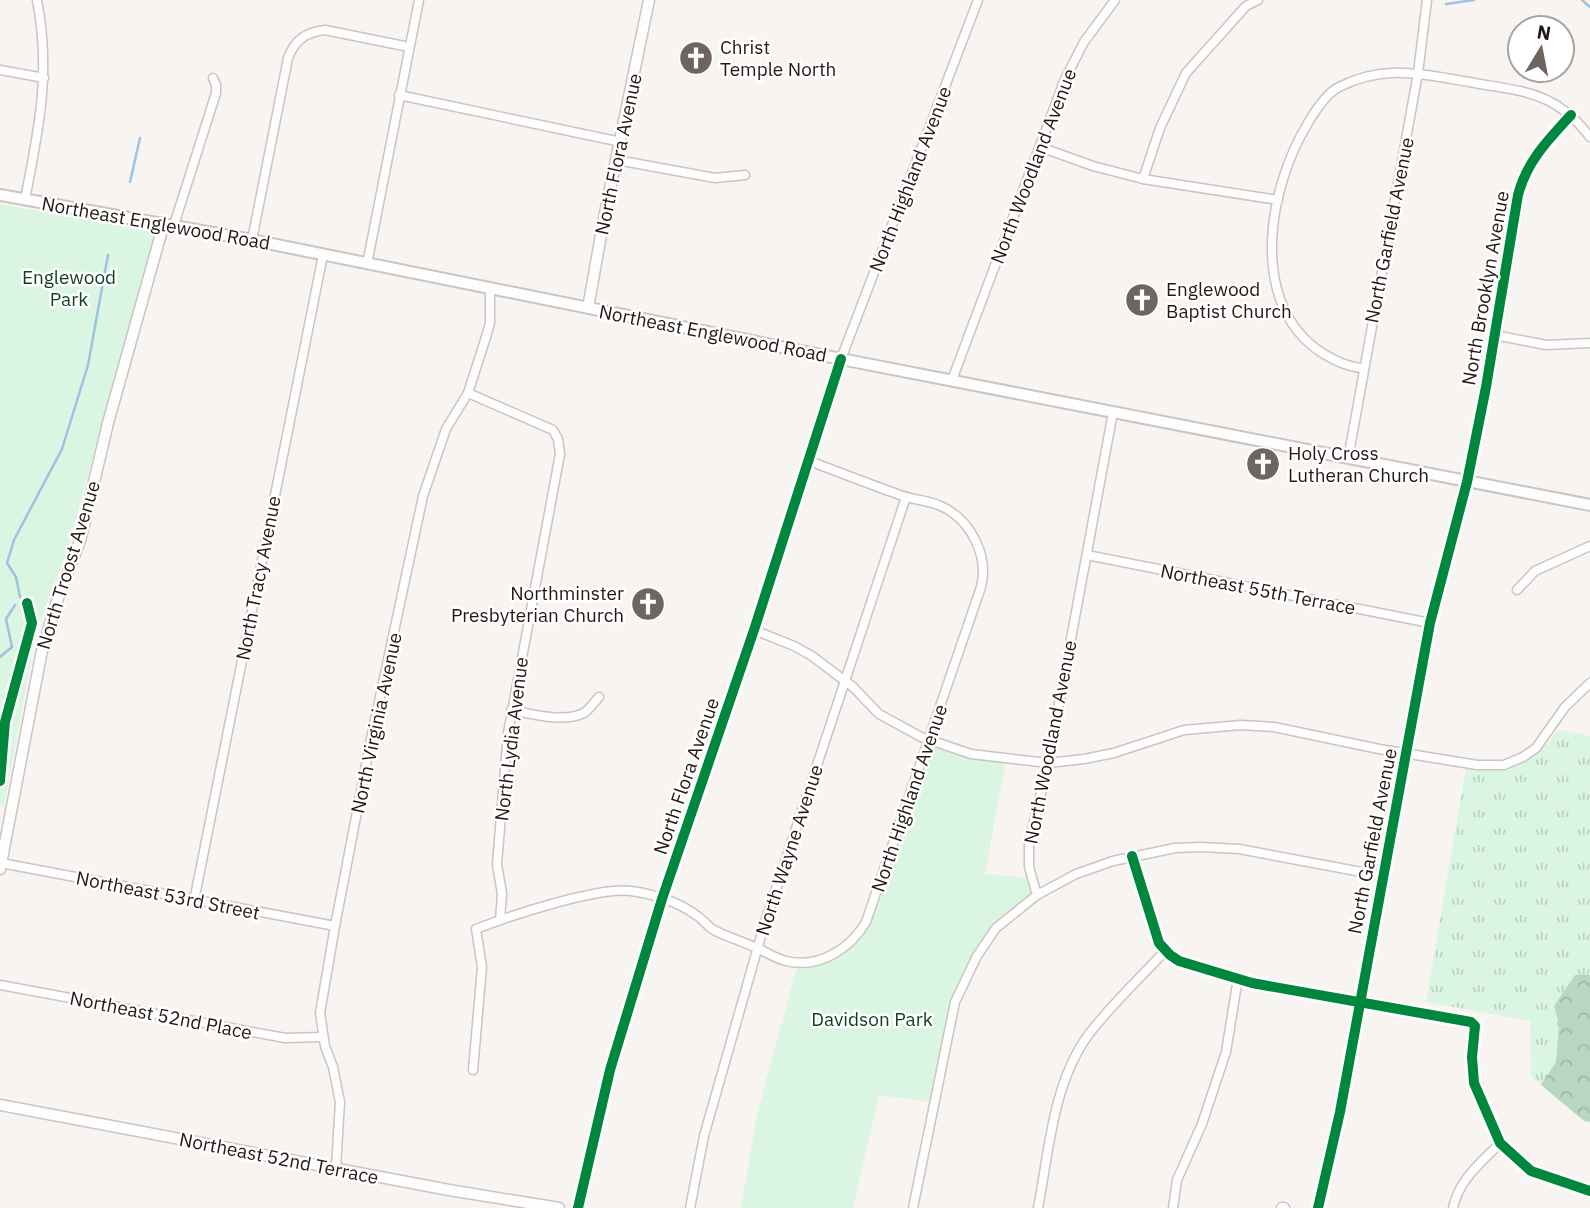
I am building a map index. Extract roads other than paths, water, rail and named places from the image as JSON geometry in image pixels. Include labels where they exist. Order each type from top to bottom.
[{"type":"main road","name":"Northeast Englewood Road","points":[[0,195],[252,240],[841,359],[1590,505]]},
{"type":"street","points":[[25,199],[41,116],[44,78],[45,58],[37,0]]},
{"type":"street","points":[[367,264],[419,0]]},
{"type":"street","name":"North Flora Avenue","points":[[588,308],[649,0]]},
{"type":"street","name":"North Highland Avenue","points":[[841,359],[978,0]]},
{"type":"street","name":"North Woodland Avenue","points":[[952,380],[1074,58],[1094,26],[1115,0]]},
{"type":"street","points":[[1143,180],[1160,128],[1186,73],[1246,6],[1258,0]]},
{"type":"street","name":"North Garfield Avenue","points":[[1348,459],[1418,73],[1427,0]]},
{"type":"street","points":[[252,240],[288,58],[298,40],[306,34],[325,30],[409,47]]},
{"type":"street","points":[[0,70],[44,78]]},
{"type":"street","points":[[1363,368],[1344,364],[1322,353],[1304,338],[1285,314],[1272,257],[1278,200],[1286,169],[1300,137],[1336,88],[1383,72],[1418,73],[1506,88],[1539,96],[1571,115],[1590,137]]},
{"type":"street","points":[[169,224],[216,93],[213,78]]},
{"type":"street","points":[[400,95],[621,142]]},
{"type":"street","name":"North Brooklyn Avenue","points":[[1467,482],[1521,184],[1537,153],[1571,115]]},
{"type":"street","points":[[1040,147],[1143,180],[1278,200]]},
{"type":"street","points":[[617,160],[715,178],[745,175]]},
{"type":"street","name":"North Troost Avenue","points":[[1,866],[42,650],[80,541],[108,423],[169,224]]},
{"type":"street","name":"North Tracy Avenue","points":[[194,901],[323,255]]},
{"type":"street","name":"North Virginia Avenue","points":[[335,1167],[340,1102],[323,1037],[320,1013],[335,926],[371,739],[423,496],[446,429],[467,393],[490,323],[490,289]]},
{"type":"street","points":[[1495,335],[1546,345],[1590,343]]},
{"type":"street","name":"North Flora Avenue","points":[[578,1208],[610,1070],[662,899],[754,630],[841,359]]},
{"type":"street","name":"North Lydia Avenue","points":[[467,393],[548,427],[557,436],[560,454],[511,710],[499,824],[497,864],[502,894],[500,920]]},
{"type":"street","name":"North Woodland Avenue","points":[[1037,895],[1029,867],[1029,844],[1048,763],[1113,412]]},
{"type":"street","points":[[809,461],[906,497]]},
{"type":"street","name":"North Garfield Avenue","points":[[1318,1208],[1340,1112],[1430,623],[1467,482]]},
{"type":"street","name":"North Highland Avenue","points":[[757,948],[787,961],[808,962],[829,957],[855,939],[871,912],[981,587],[981,553],[968,528],[954,513],[939,505],[906,497]]},
{"type":"street","name":"North Wayne Avenue","points":[[690,1208],[704,1136],[757,948],[906,497]]},
{"type":"street","points":[[1517,590],[1535,571],[1590,546]]},
{"type":"street","name":"Northeast 55th Terrace","points":[[1087,555],[1430,623]]},
{"type":"street","points":[[754,630],[793,646],[844,680],[879,714],[929,740],[985,757],[1048,763],[1114,753],[1184,730],[1241,725],[1274,727],[1406,753],[1493,766],[1514,762],[1536,748],[1565,707],[1590,683]]},
{"type":"street","points":[[511,710],[546,717],[584,713],[599,696]]},
{"type":"street","points":[[913,1208],[949,1021],[955,1003],[977,956],[996,928],[1037,895],[1085,870],[1132,856],[1175,848],[1220,847],[1383,876]]},
{"type":"street","points":[[1132,856],[1157,937],[1166,951],[1179,961],[1275,987],[1471,1022],[1475,1026],[1472,1057],[1474,1083],[1500,1143],[1531,1171],[1577,1189],[1590,1191]]},
{"type":"street","name":"Northeast 53rd Street","points":[[1,866],[335,926]]},
{"type":"street","points":[[473,1070],[482,967],[476,929],[500,920],[612,891],[643,893],[687,909],[712,929],[757,948]]},
{"type":"street","points":[[1038,1208],[1059,1100],[1074,1061],[1089,1034],[1166,951]]},
{"type":"street","points":[[1173,1208],[1177,1180],[1202,1125],[1226,1052],[1238,978]]},
{"type":"street","name":"Northeast 52nd Place","points":[[0,985],[285,1038],[323,1037]]},
{"type":"street","name":"Northeast 52nd Terrace","points":[[0,1105],[492,1198],[559,1208]]},
{"type":"street","points":[[1453,1208],[1457,1193],[1469,1174],[1500,1143]]},
{"type":"waterway","points":[[1446,4],[1474,0]]},
{"type":"waterway","points":[[1582,0],[1590,7]]},
{"type":"waterway","points":[[130,182],[140,138]]},
{"type":"waterway","points":[[20,597],[16,577],[7,563],[14,540],[62,449],[88,365],[108,255]]},
{"type":"waterway","points":[[0,657],[12,647],[6,619],[15,605]]},
{"type":"place","name":"Christ Temple North","points":[[696,58]]},
{"type":"place","name":"Englewood Baptist Church","points":[[1142,300]]},
{"type":"place","name":"Holy Cross Lutheran Church","points":[[1263,464]]},
{"type":"place","name":"Northminster Presbyterian Church","points":[[648,604]]},
{"type":"park label","name":"Englewood Park","points":[[69,288]]},
{"type":"park label","name":"Davidson Park","points":[[872,1019]]}]
